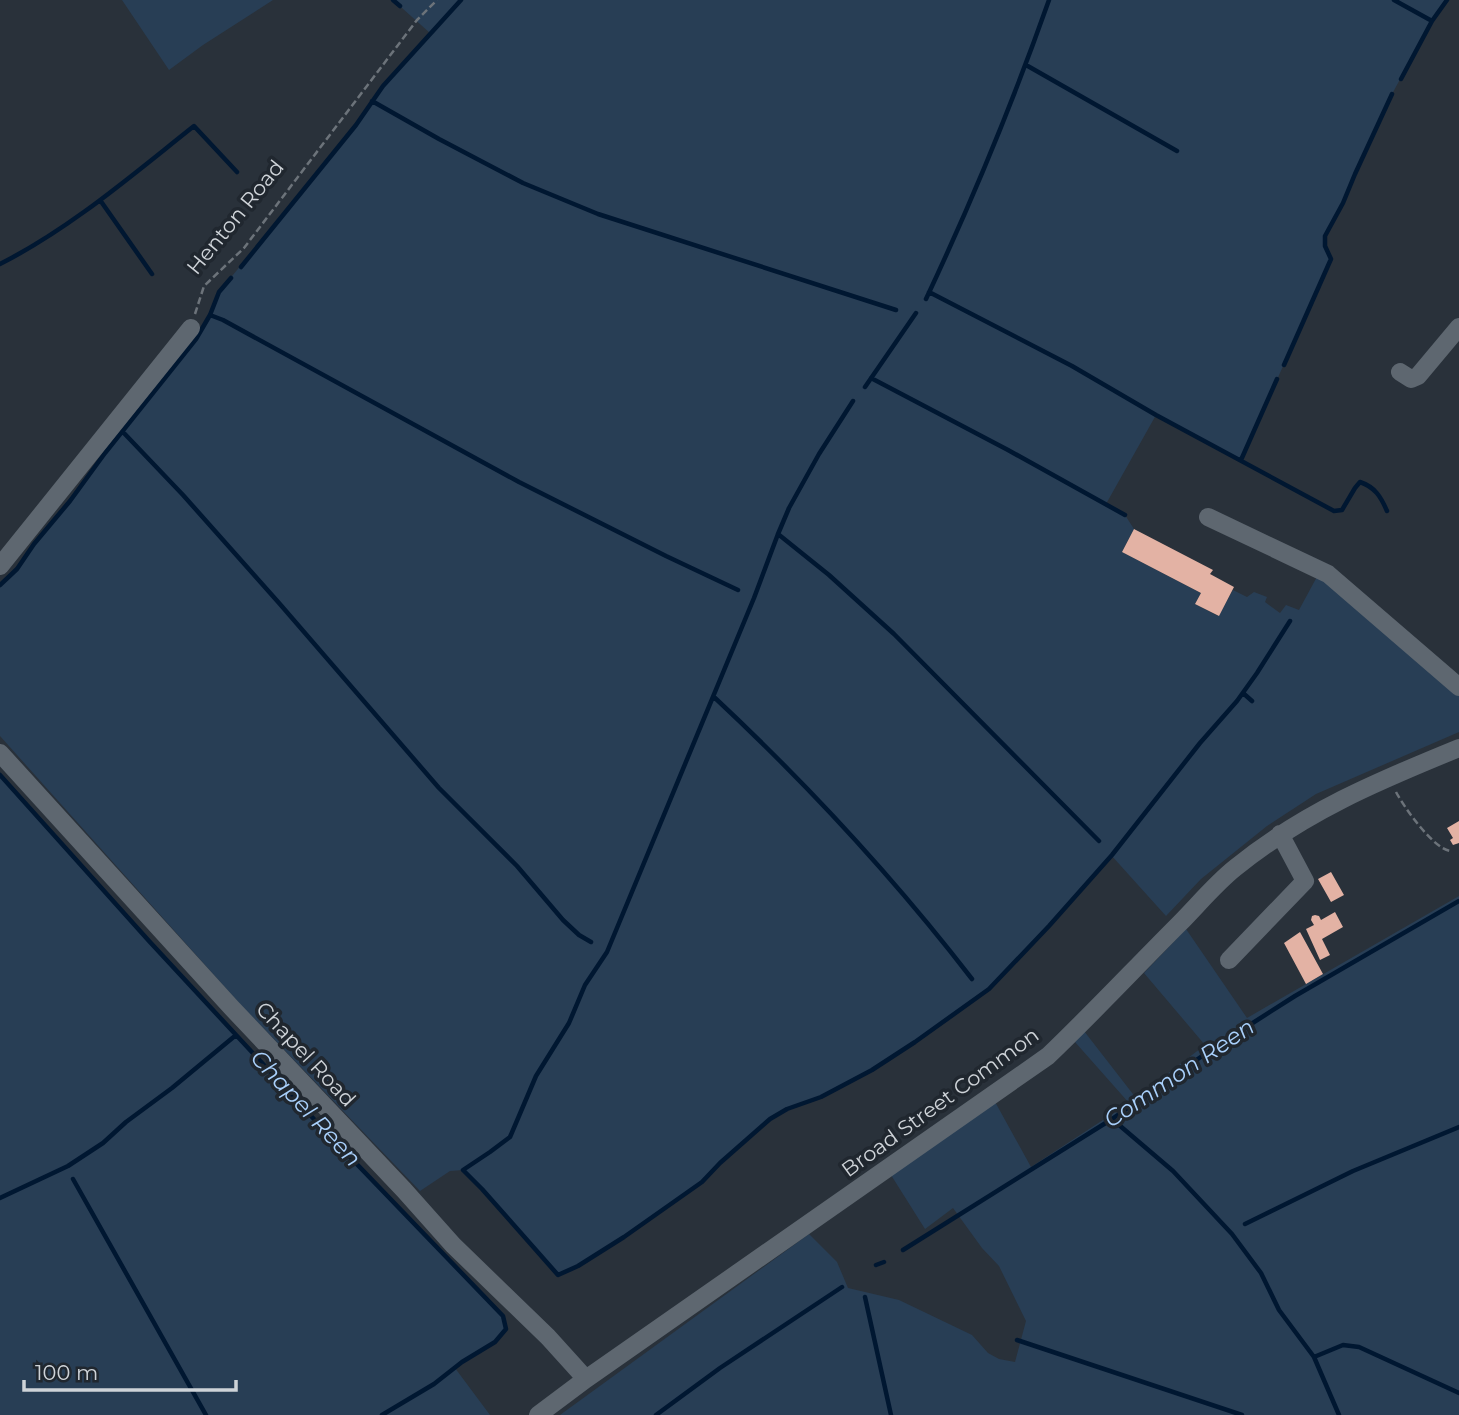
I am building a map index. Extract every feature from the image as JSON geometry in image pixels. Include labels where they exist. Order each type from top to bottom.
[{"type":"street","points":[[1400,372],[1411,379],[1418,376],[1459,327]]},
{"type":"street","points":[[0,566],[191,328]]},
{"type":"street","points":[[1208,517],[1328,574],[1459,687]]},
{"type":"street","name":"Broad Street Common","points":[[538,1415],[1048,1056],[1233,869],[1280,835],[1334,803],[1459,748]]},
{"type":"street","name":"Chapel Road","points":[[0,753],[231,1007],[453,1245],[548,1337],[586,1380]]},
{"type":"street","points":[[1229,960],[1305,881],[1280,835]]},
{"type":"path","name":"Henton Road","points":[[191,328],[204,286],[244,248],[417,20],[437,0]]},
{"type":"path","points":[[1387,778],[1427,835],[1438,846],[1451,851]]},
{"type":"shaded area","points":[[122,0],[273,0],[169,70]]},
{"type":"shaded area","points":[[393,0],[1447,0],[1432,21],[1392,94],[1343,203],[1325,236],[1325,246],[1331,259],[1241,460],[1156,415],[1106,504],[1125,515],[1134,529],[1122,552],[1201,593],[1195,604],[1218,616],[1233,590],[1247,597],[1254,592],[1267,597],[1265,602],[1280,613],[1286,605],[1299,610],[1319,573],[1459,694],[1459,732],[1316,794],[1267,826],[1201,879],[1166,916],[1111,855],[1022,956],[973,1002],[872,1070],[821,1097],[787,1109],[770,1119],[702,1182],[624,1237],[578,1266],[558,1275],[463,1170],[450,1171],[420,1191],[240,1004],[0,736],[0,585],[17,569],[196,339],[219,292],[356,125],[383,86],[430,33]]},
{"type":"shaded area","points":[[0,775],[325,1131],[503,1316],[506,1329],[495,1342],[455,1368],[490,1415],[0,1415]]},
{"type":"shaded area","points":[[1459,896],[1459,1415],[560,1415],[809,1234],[837,1262],[848,1288],[899,1300],[972,1335],[988,1353],[999,1359],[1015,1362],[1026,1321],[999,1266],[982,1248],[953,1208],[925,1229],[891,1175],[994,1100],[1031,1167],[1129,1103],[1075,1042],[1084,1031],[1136,1098],[1205,1045],[1144,973],[1186,929],[1247,1018]]},
{"type":"building","points":[[1134,529],[1213,570],[1210,574],[1234,587],[1219,616],[1195,604],[1201,593],[1122,552]]},
{"type":"building","points":[[1459,821],[1459,843],[1453,845],[1450,840],[1453,838],[1447,828]]},
{"type":"building","points":[[1331,872],[1344,895],[1331,902],[1318,879]]},
{"type":"building","points":[[1335,912],[1343,927],[1322,939],[1330,955],[1320,960],[1306,929],[1314,925],[1312,916],[1319,916],[1321,920]]},
{"type":"building","points":[[1300,932],[1323,974],[1306,984],[1284,943]]},
{"type":"waterway","points":[[393,0],[400,6]]},
{"type":"waterway","points":[[241,267],[356,125],[383,86],[461,0]]},
{"type":"waterway","points":[[926,299],[991,151],[1049,0]]},
{"type":"waterway","points":[[1394,0],[1432,21]]},
{"type":"waterway","points":[[1401,79],[1432,21],[1447,0]]},
{"type":"waterway","points":[[1026,65],[1177,151]]},
{"type":"waterway","points":[[1284,365],[1331,259],[1325,246],[1325,236],[1343,203],[1392,94]]},
{"type":"waterway","points":[[372,101],[523,183],[598,214],[896,310]]},
{"type":"waterway","points":[[0,264],[76,217],[194,126],[237,172]]},
{"type":"waterway","points":[[100,200],[152,274]]},
{"type":"waterway","points":[[0,585],[17,569],[196,339],[219,292],[231,278]]},
{"type":"waterway","points":[[929,292],[1072,366],[1156,415],[1334,511],[1342,510],[1360,482],[1377,493],[1387,511]]},
{"type":"waterway","points":[[865,387],[916,313]]},
{"type":"waterway","points":[[210,315],[519,482],[738,590]]},
{"type":"waterway","points":[[871,378],[1125,515]]},
{"type":"waterway","points":[[1241,460],[1277,379]]},
{"type":"waterway","points":[[853,401],[789,508],[607,952],[585,985],[569,1023],[536,1076],[510,1137],[463,1170],[558,1275],[578,1266],[624,1237],[702,1182],[770,1119],[787,1109],[821,1097],[872,1070],[989,989],[1112,855],[1200,743],[1237,701],[1290,621]]},
{"type":"waterway","points":[[122,431],[279,603],[439,788],[517,866],[563,920],[591,942]]},
{"type":"waterway","points":[[778,534],[829,575],[894,634],[1099,841]]},
{"type":"waterway","points":[[1243,693],[1252,701]]},
{"type":"waterway","points":[[714,697],[849,833],[972,979]]},
{"type":"waterway","name":"Chapel Reen","points":[[0,775],[325,1131],[503,1316],[506,1329],[495,1342],[462,1362],[434,1384],[382,1415]]},
{"type":"waterway","name":"Common Reen","points":[[903,1250],[1112,1119],[1215,1047],[1295,996],[1459,901]]},
{"type":"waterway","points":[[0,1198],[68,1166],[103,1143],[236,1035]]},
{"type":"waterway","points":[[1112,1119],[1173,1171],[1232,1234],[1261,1273],[1279,1310],[1314,1357],[1339,1415]]},
{"type":"waterway","points":[[1245,1224],[1353,1171],[1459,1127]]},
{"type":"waterway","points":[[73,1179],[206,1415]]},
{"type":"waterway","points":[[876,1265],[884,1262]]},
{"type":"waterway","name":"Common Reen","points":[[656,1415],[720,1368],[842,1287]]},
{"type":"waterway","points":[[865,1297],[891,1415]]},
{"type":"waterway","points":[[1017,1340],[1242,1415]]},
{"type":"waterway","points":[[1314,1357],[1343,1345],[1359,1347],[1459,1393]]}]
